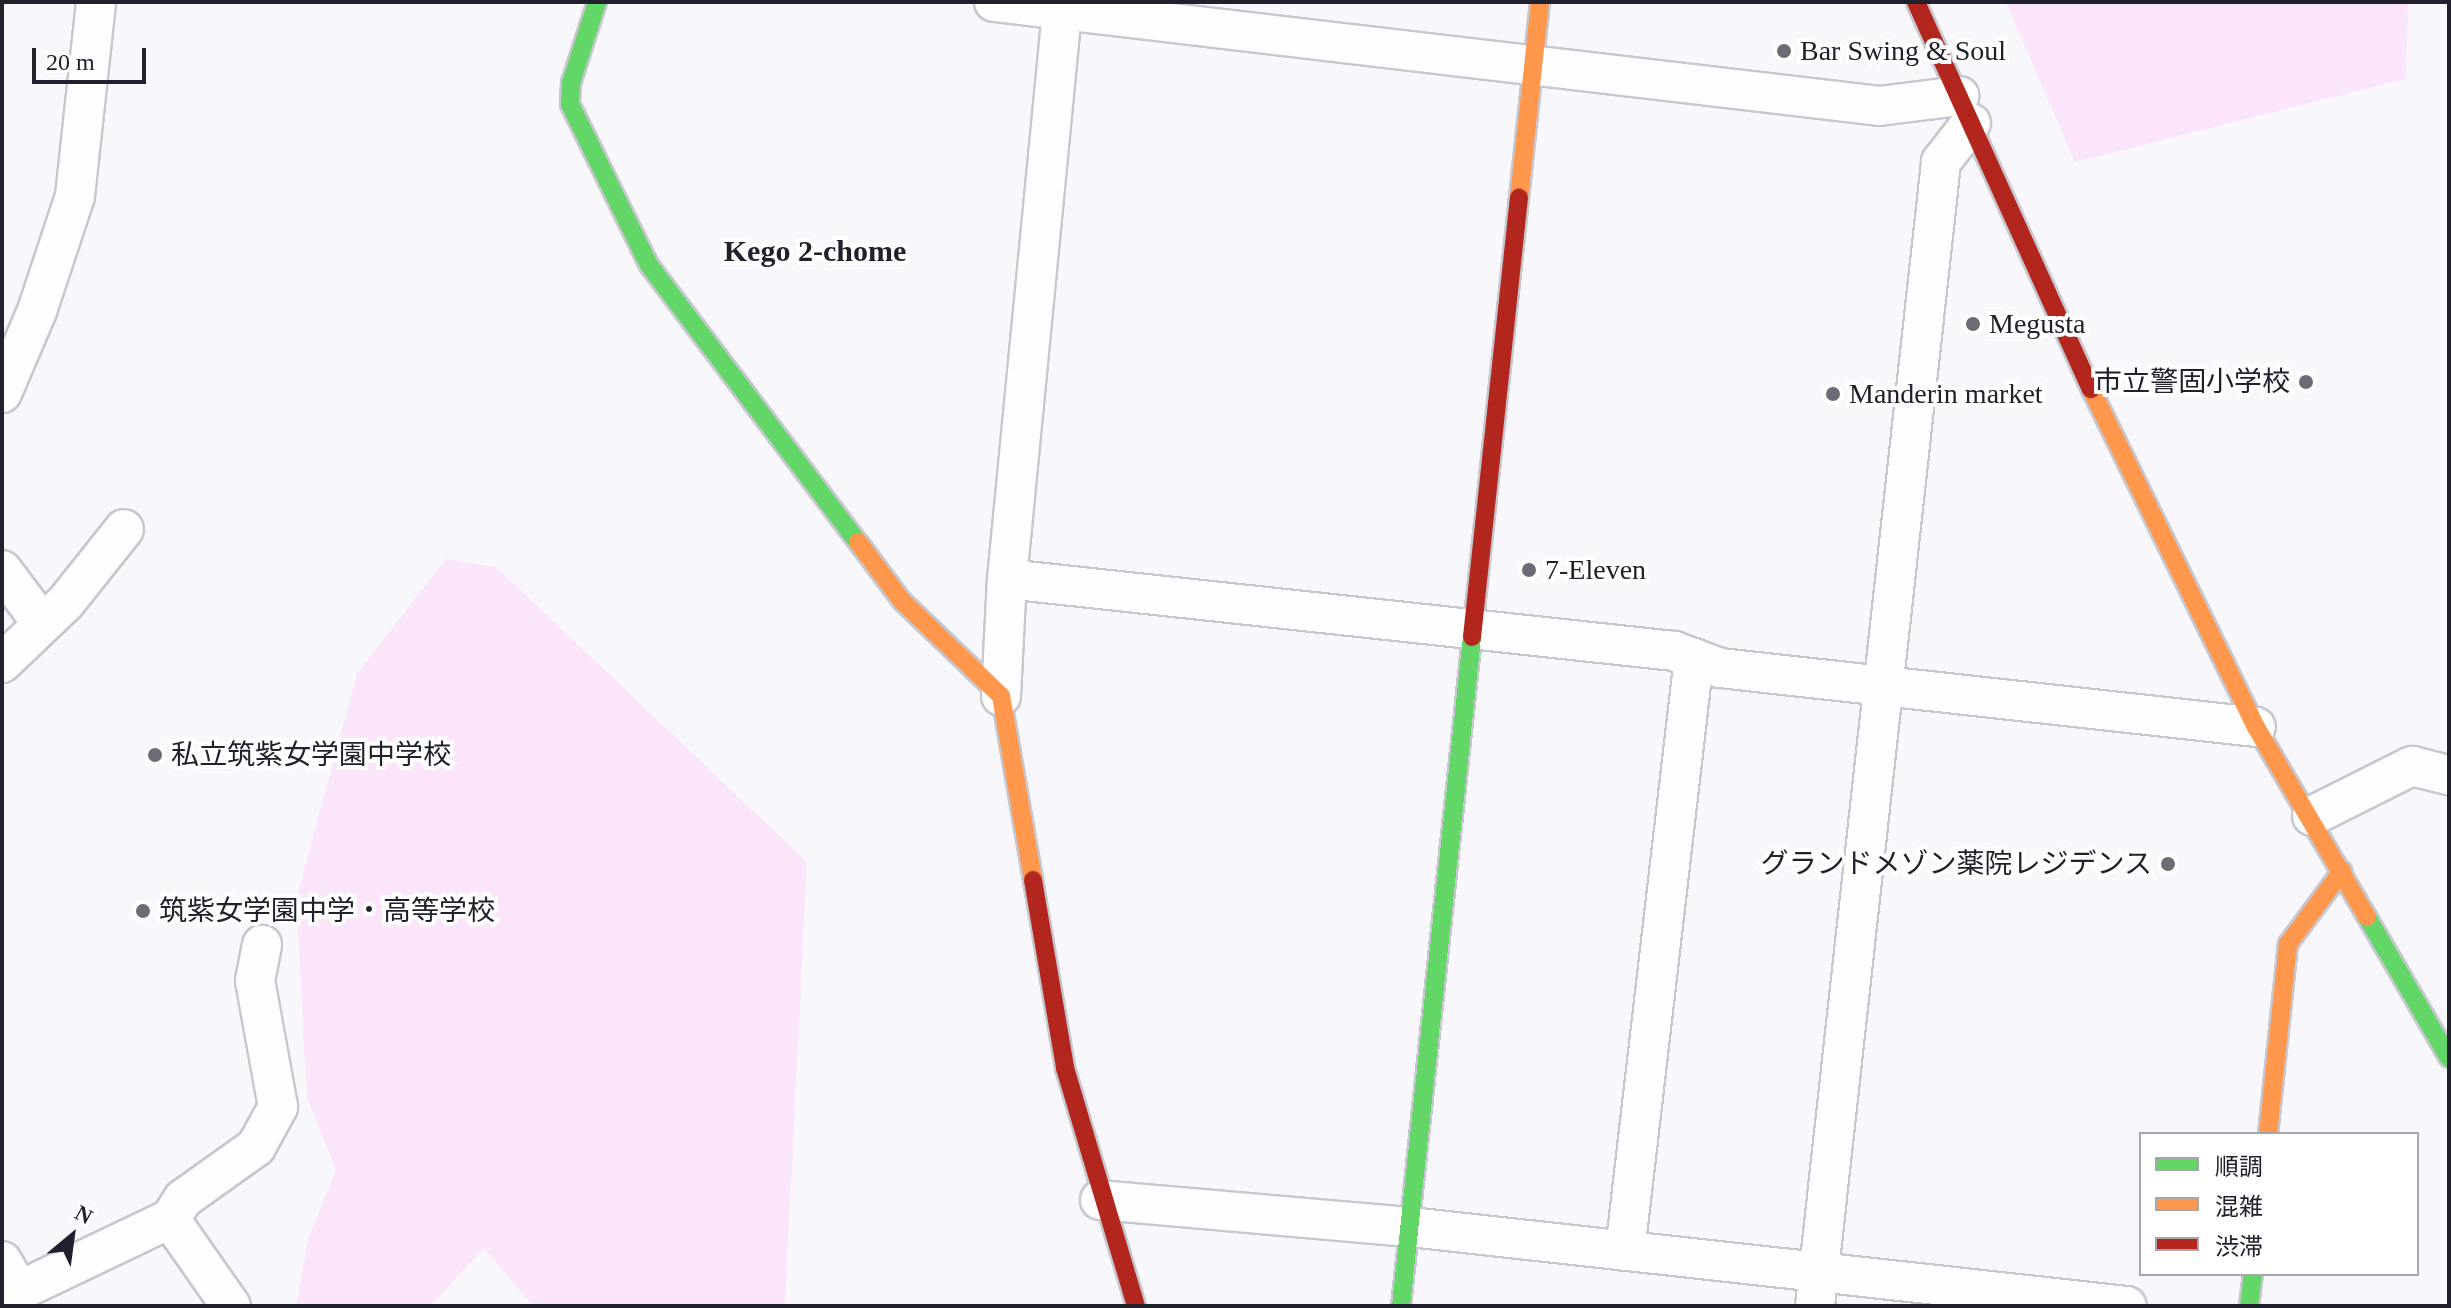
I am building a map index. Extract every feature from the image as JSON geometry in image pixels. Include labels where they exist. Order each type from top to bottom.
[{"type":"street","points":[[2,393],[37,311],[75,196],[96,2]]},
{"type":"street","points":[[597,2],[571,83],[570,104],[649,265],[902,601],[1001,696]]},
{"type":"street","points":[[994,2],[1063,6],[1879,106],[1965,110]]},
{"type":"street","points":[[1401,1306],[1540,2]]},
{"type":"street","points":[[1916,2],[2065,337],[2256,727],[2312,816],[2449,1058]]},
{"type":"street","points":[[1063,6],[1007,579],[1001,696],[1065,1068],[1100,1200],[1136,1306]]},
{"type":"street","points":[[1817,1289],[1880,687],[1941,162],[1965,110]]},
{"type":"street","points":[[2,663],[66,602],[124,529]]},
{"type":"street","points":[[2,570],[42,623]]},
{"type":"street","points":[[1007,579],[1674,651],[1720,668],[2256,727]]},
{"type":"street","points":[[1625,1251],[1694,658]]},
{"type":"street","points":[[2312,816],[2412,766],[2449,775]]},
{"type":"street","points":[[2268,1132],[2288,944],[2342,871]]},
{"type":"street","points":[[8,1283],[170,1219],[183,1199],[256,1147],[278,1107],[255,981],[262,945]]},
{"type":"street","points":[[1100,1200],[1410,1227],[1625,1251],[1817,1289],[2127,1306]]},
{"type":"street","points":[[170,1219],[231,1306]]},
{"type":"street","points":[[2249,1306],[2253,1276]]},
{"type":"shaded area","points":[[2006,2],[2408,2],[2406,79],[2075,162]]},
{"type":"shaded area","points":[[446,559],[496,567],[807,862],[785,1306],[533,1306],[484,1248],[430,1306],[296,1306],[308,1239],[336,1170],[307,1097],[296,900],[357,674]]},
{"type":"traffic: fast","points":[[597,2],[571,83],[570,104],[649,265],[858,542]]},
{"type":"traffic: fast","points":[[1401,1306],[1472,637]]},
{"type":"traffic: fast","points":[[2367,917],[2449,1058]]},
{"type":"traffic: fast","points":[[2249,1306],[2253,1276]]},
{"type":"traffic: slow","points":[[1519,198],[1540,2]]},
{"type":"traffic: slow","points":[[2091,389],[2256,727],[2367,917]]},
{"type":"traffic: slow","points":[[858,542],[902,601],[1001,696],[1033,880]]},
{"type":"traffic: slow","points":[[2268,1132],[2288,944],[2342,871]]},
{"type":"traffic: jam","points":[[1916,2],[2091,389]]},
{"type":"traffic: jam","points":[[1472,637],[1519,198]]},
{"type":"traffic: jam","points":[[1033,880],[1065,1068],[1136,1306]]},
{"type":"place","name":"Bar Swing & Soul","points":[[1784,51]]},
{"type":"place","name":"Megusta","points":[[1973,324]]},
{"type":"place","name":"市立警固小学校","points":[[2306,382]]},
{"type":"place","name":"Manderin market","points":[[1833,394]]},
{"type":"place","name":"7-Eleven","points":[[1529,570]]},
{"type":"place","name":"私立筑紫女学園中学校","points":[[155,755]]},
{"type":"place","name":"グランドメゾン薬院レジデンス","points":[[2168,864]]},
{"type":"place","name":"筑紫女学園中学・高等学校","points":[[143,911]]},
{"type":"district","name":"Kego 2-chome","points":[[815,251]]}]
